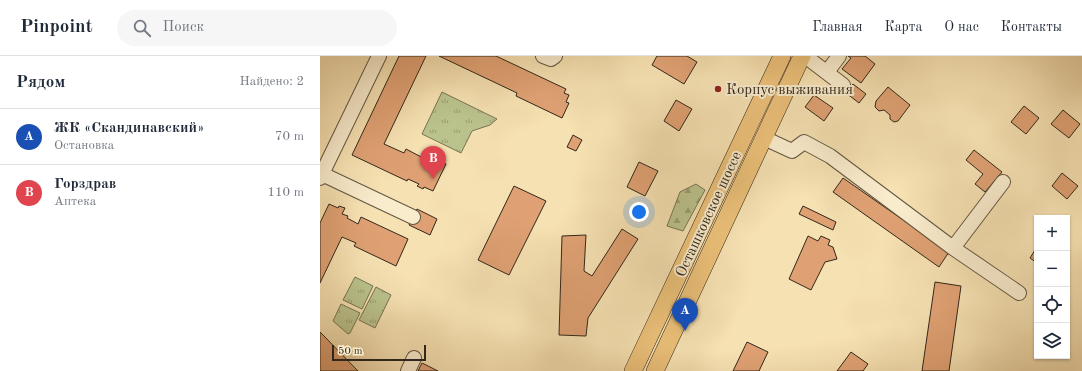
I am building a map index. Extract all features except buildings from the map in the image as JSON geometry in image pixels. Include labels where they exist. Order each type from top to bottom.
[{"type":"main road","name":"Осташковское шоссе","points":[[633,371],[782,56]]},
{"type":"main road","name":"Осташковское шоссе","points":[[655,371],[802,56]]},
{"type":"lane","points":[[379,56],[321,176],[413,217]]},
{"type":"lane","points":[[543,56],[551,59],[555,56]]},
{"type":"lane","points":[[805,56],[843,84]]},
{"type":"lane","points":[[827,72],[839,56]]},
{"type":"lane","points":[[764,138],[792,151],[804,142],[830,156],[953,248],[1019,293]]},
{"type":"lane","points":[[953,248],[1003,182]]},
{"type":"lane","points":[[408,371],[414,358]]},
{"type":"green space","points":[[442,92],[497,119],[490,125],[472,131],[461,153],[422,134]]},
{"type":"green space","points":[[696,184],[705,190],[683,231],[667,226],[680,192]]},
{"type":"green space","points":[[355,277],[373,286],[362,309],[343,300]]},
{"type":"green space","points":[[376,287],[391,295],[375,328],[359,320]]},
{"type":"green space","points":[[341,304],[360,313],[350,333],[348,334],[333,321]]},
{"type":"place","name":"Корпус выживания","points":[[718,89]]},
{"type":"place","name":"Горздрав","points":[[433,179]]},
{"type":"place","name":"ЖК «Скандинавский»","points":[[685,331]]}]
